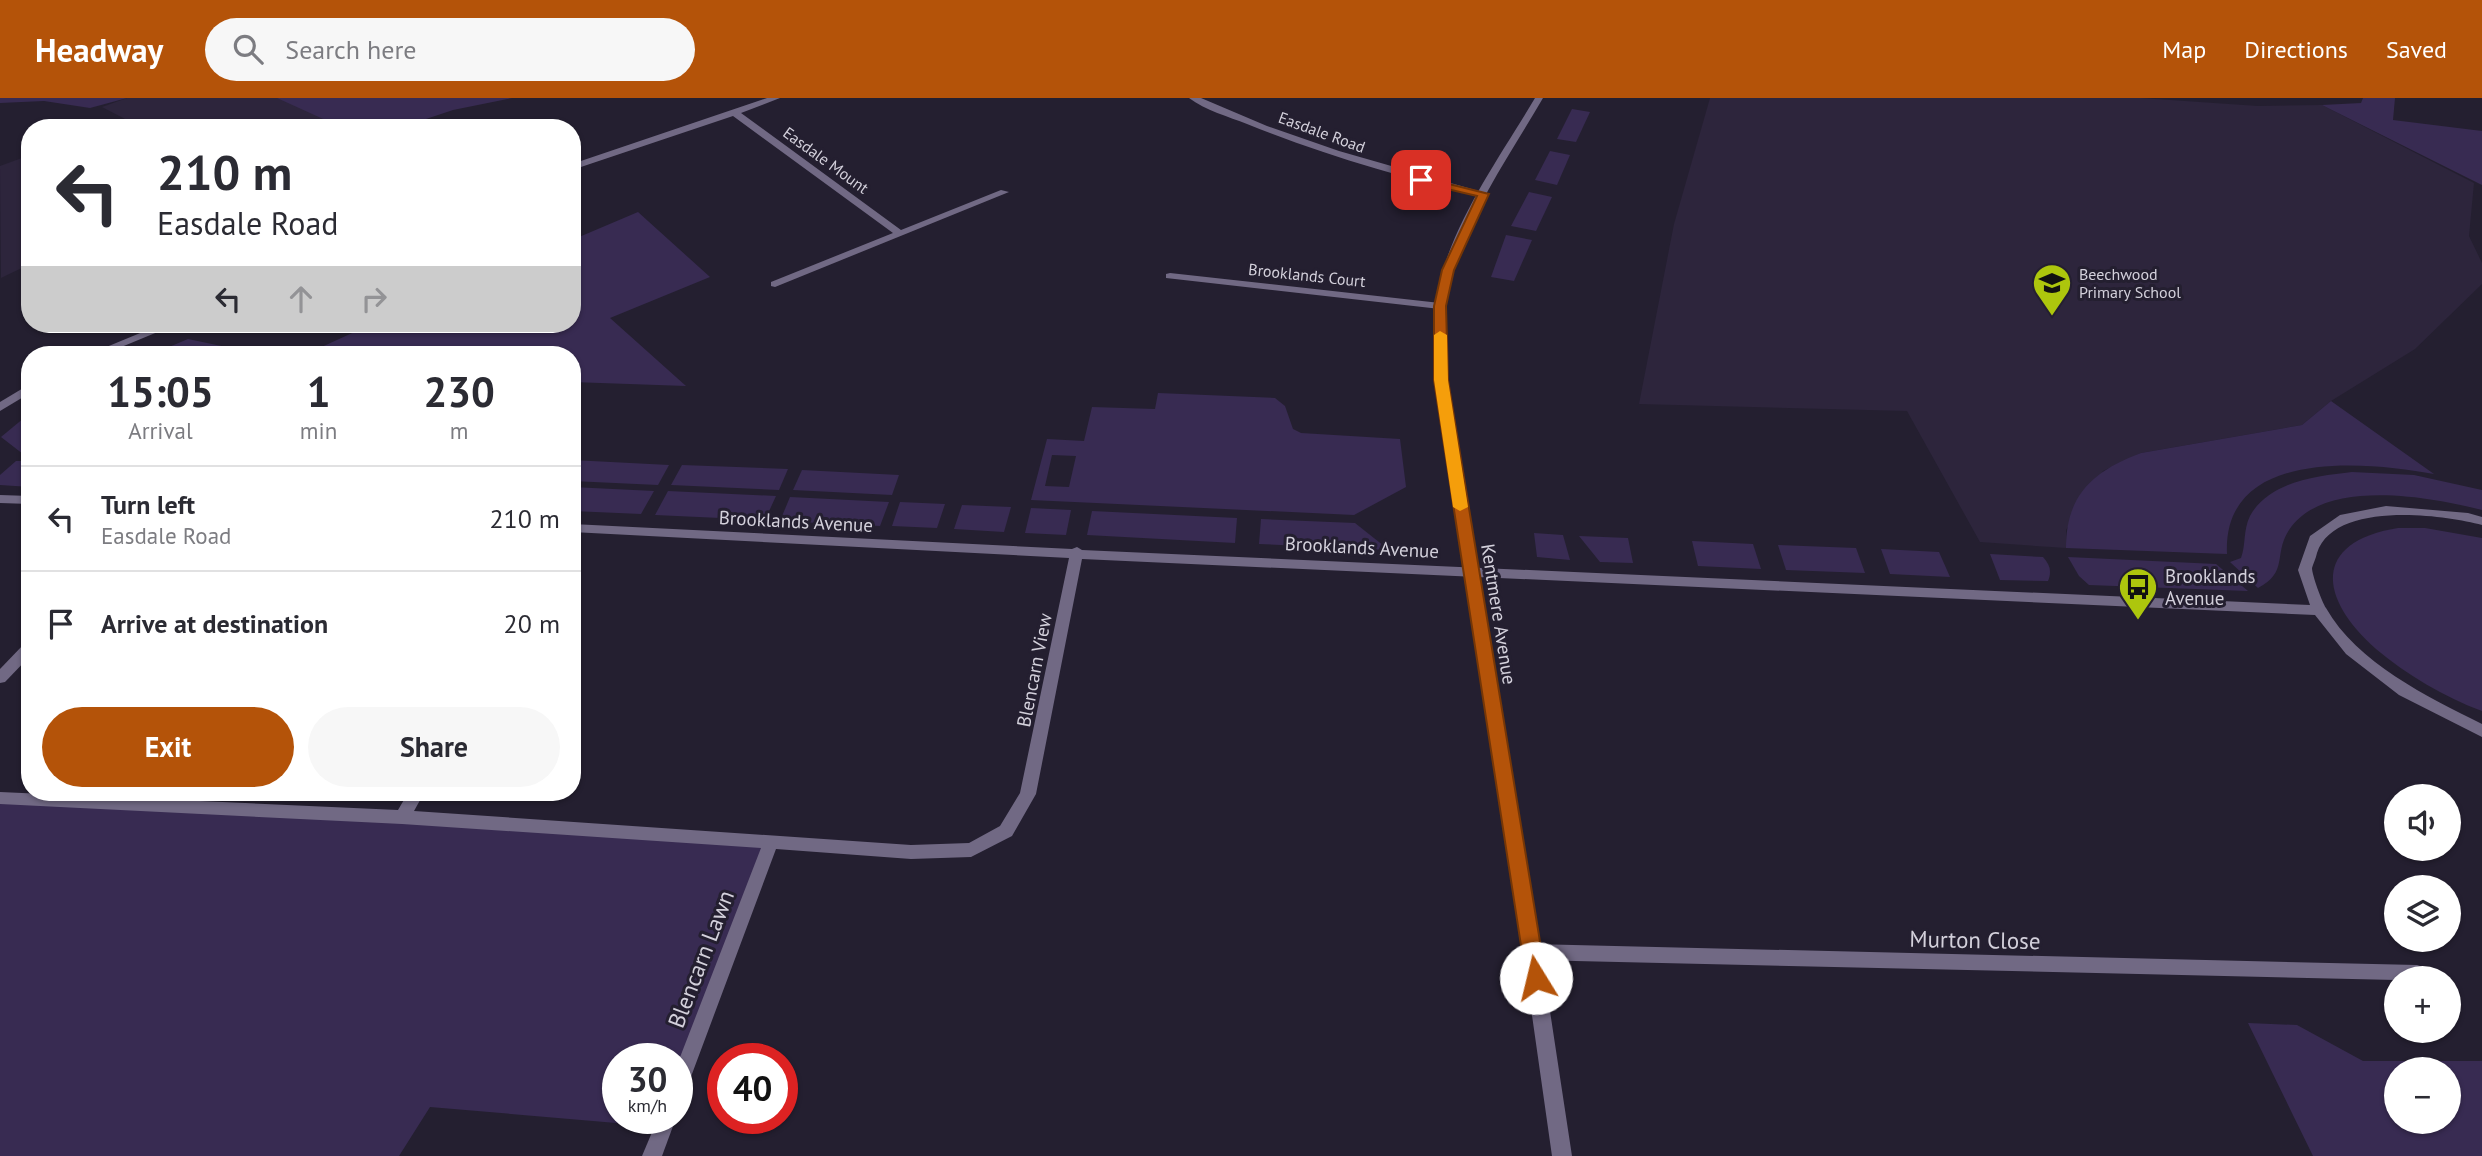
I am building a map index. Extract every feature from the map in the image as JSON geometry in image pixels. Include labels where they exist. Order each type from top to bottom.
[{"type":"street","points":[[581,164],[776,98]]},
{"type":"street","name":"Easdale Road","points":[[1194,98],[1367,165],[1484,194]]},
{"type":"street","name":"Kentmere Avenue","points":[[1539,98],[1484,194],[1448,270],[1440,306],[1441,380],[1562,1156]]},
{"type":"street","name":"Easdale Mount","points":[[734,112],[899,233]]},
{"type":"street","points":[[775,284],[1004,192]]},
{"type":"street","name":"Brooklands Court","points":[[1170,276],[1440,306]]},
{"type":"street","points":[[116,346],[148,333]]},
{"type":"street","points":[[0,407],[21,394]]},
{"type":"street","points":[[0,499],[21,500]]},
{"type":"street","points":[[2482,522],[2468,517],[2386,510],[2345,518],[2315,538],[2305,570],[2319,610],[2351,650],[2404,691],[2482,731]]},
{"type":"street","name":"Brooklands Avenue","points":[[581,528],[2319,610]]},
{"type":"street","name":"Blencarn View","points":[[45,801],[402,817],[770,845],[911,852],[971,850],[1006,831],[1028,794],[1077,552]]},
{"type":"street","points":[[0,678],[21,656]]},
{"type":"street","name":"Blencarn View","points":[[0,799],[21,800]]},
{"type":"street","points":[[402,817],[411,801]]},
{"type":"street","name":"Blencarn Lawn","points":[[693,1048],[770,845]]},
{"type":"street","name":"Murton Close","points":[[1532,952],[2384,972]]},
{"type":"street","points":[[652,1156],[661,1134]]},
{"type":"shaded area","points":[[0,98],[127,98],[90,108],[44,101],[0,103]]},
{"type":"shaded area","points":[[127,98],[391,98],[345,119],[125,119],[102,107]]},
{"type":"shaded area","points":[[277,98],[512,98],[453,110],[426,119],[323,119]]},
{"type":"shaded area","name":"Beechwood Primary School","points":[[1710,98],[2141,98],[2258,106],[2322,105],[2474,183],[2469,236],[2482,263],[2482,284],[2415,349],[2331,401],[2302,425],[2141,453],[2103,471],[2066,530],[2066,548],[1980,542],[1907,411],[1639,404],[1674,224]]},
{"type":"shaded area","points":[[2363,98],[2395,98],[2393,120],[2482,131],[2482,185],[2322,105],[2361,103]]},
{"type":"shaded area","points":[[1572,109],[1590,112],[1576,142],[1557,139]]},
{"type":"shaded area","points":[[1550,151],[1570,155],[1557,185],[1535,180]]},
{"type":"shaded area","points":[[21,158],[21,268],[1,278],[0,166]]},
{"type":"shaded area","points":[[1529,192],[1552,197],[1536,231],[1511,226]]},
{"type":"shaded area","points":[[638,212],[710,277],[610,318],[686,386],[581,382],[581,346],[324,346],[352,333],[581,333],[581,236]]},
{"type":"shaded area","points":[[1506,235],[1532,240],[1514,281],[1491,277]]},
{"type":"shaded area","points":[[188,339],[222,346],[171,346]]},
{"type":"shaded area","points":[[1158,393],[1275,398],[1285,406],[1293,429],[1301,433],[1400,439],[1406,487],[1354,515],[1031,500],[1047,439],[1084,441],[1092,407],[1155,409]],"holes":[[[1052,455],[1076,456],[1069,487],[1045,486]]]},
{"type":"shaded area","points":[[2331,401],[2434,474],[2371,466],[2336,466],[2302,469],[2272,479],[2247,495],[2232,520],[2227,554],[2066,548],[2067,529],[2077,499],[2085,487],[2109,468],[2141,453],[2302,425]]},
{"type":"shaded area","points":[[21,420],[21,452],[1,437]]},
{"type":"shaded area","points":[[581,460],[669,465],[658,485],[581,481]]},
{"type":"shaded area","points":[[16,461],[21,461],[21,486],[0,485],[0,475]]},
{"type":"shaded area","points":[[682,465],[788,469],[779,490],[671,485]]},
{"type":"shaded area","points":[[802,470],[899,475],[892,495],[793,490]]},
{"type":"shaded area","points":[[2352,472],[2414,475],[2482,490],[2482,510],[2408,497],[2352,497],[2327,503],[2305,513],[2284,539],[2274,576],[2258,588],[2230,562],[2241,558],[2250,516],[2258,504],[2269,495],[2309,478]]},
{"type":"shaded area","points":[[581,487],[654,491],[641,514],[581,511]]},
{"type":"shaded area","points":[[668,491],[776,496],[765,520],[655,515]]},
{"type":"shaded area","points":[[790,497],[889,502],[880,526],[780,521]]},
{"type":"shaded area","points":[[900,502],[945,504],[937,528],[892,526]]},
{"type":"shaded area","points":[[962,505],[1011,507],[1004,532],[954,529]]},
{"type":"shaded area","points":[[1031,508],[1071,510],[1066,535],[1025,533]]},
{"type":"shaded area","points":[[1092,511],[1237,518],[1235,543],[1087,535]]},
{"type":"shaded area","points":[[1261,519],[1355,523],[1389,550],[1259,544]]},
{"type":"shaded area","points":[[2398,528],[2425,528],[2482,538],[2482,711],[2440,692],[2400,668],[2357,630],[2343,611],[2335,592],[2333,575],[2338,559],[2350,546],[2370,535]]},
{"type":"shaded area","points":[[1534,533],[1563,535],[1570,560],[1537,557]]},
{"type":"shaded area","points":[[1579,536],[1628,538],[1633,563],[1600,562]]},
{"type":"shaded area","points":[[1692,541],[1753,544],[1761,569],[1698,566]]},
{"type":"shaded area","points":[[1778,545],[1856,548],[1865,573],[1786,570]]},
{"type":"shaded area","points":[[1881,549],[1939,552],[1950,577],[1890,574]]},
{"type":"shaded area","points":[[1990,554],[2043,557],[2050,568],[2048,581],[2000,580]]},
{"type":"shaded area","points":[[2068,557],[2216,564],[2248,591],[2089,585],[2079,576]]},
{"type":"shaded area","points":[[0,798],[770,845],[693,1048],[693,1043],[602,1043],[602,1122],[430,1107],[399,1156],[0,1156]]},
{"type":"shaded area","points":[[2248,1023],[2297,1025],[2363,1061],[2384,1061],[2384,1134],[2461,1134],[2461,1061],[2482,1061],[2482,1156],[2313,1156]]},
{"type":"slow traffic","points":[[1440,335],[1441,380],[1460,507]]},
{"type":"place","name":"Beechwood Primary School","points":[[2052,317]]},
{"type":"place","name":"Brooklands Avenue","points":[[2138,621]]},
{"type":"route","points":[[1421,180],[1484,194],[1448,270],[1440,306],[1441,380],[1536,978]]}]
